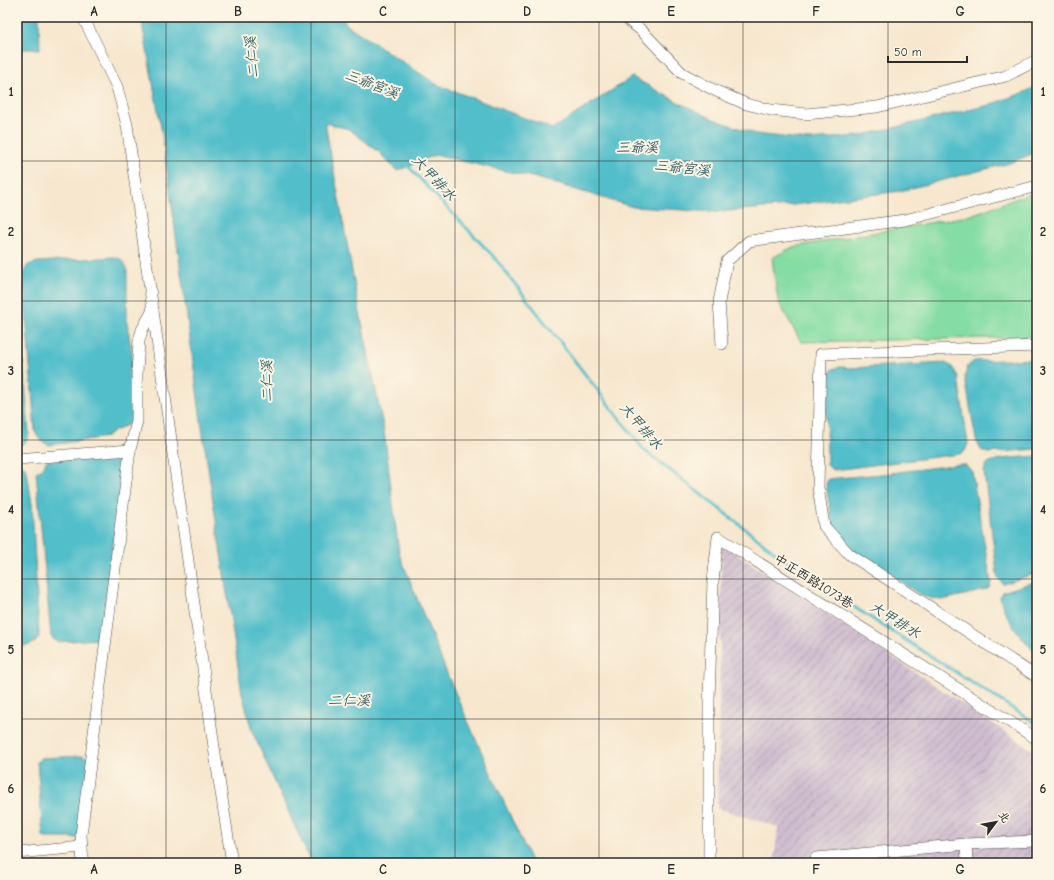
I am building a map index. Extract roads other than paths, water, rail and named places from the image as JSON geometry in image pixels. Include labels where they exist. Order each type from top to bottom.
[{"type":"street","points":[[83,17],[117,87],[127,125],[215,754],[232,863]]},
{"type":"street","points":[[624,17],[641,30],[682,73],[714,90],[746,104],[771,110],[806,114],[830,113],[884,106],[1006,76],[1037,60]]},
{"type":"street","points":[[722,344],[719,302],[727,261],[749,241],[905,220],[1037,186]]},
{"type":"street","points":[[83,863],[81,835],[130,450],[137,421],[139,341],[142,330],[153,310]]},
{"type":"street","points":[[1037,346],[821,354],[818,487],[824,526],[849,554],[1037,677]]},
{"type":"street","points":[[17,458],[130,450]]},
{"type":"street","name":"中正西路1073巷","points":[[709,863],[709,699],[713,581],[718,537],[1037,740]]},
{"type":"street","points":[[816,858],[966,844],[1037,841]]},
{"type":"street","points":[[966,844],[967,863]]},
{"type":"street","points":[[17,852],[82,847]]},
{"type":"water","points":[[17,17],[39,17],[40,49],[17,49]]},
{"type":"water","name":"二仁溪","points":[[141,17],[342,17],[347,25],[436,84],[553,129],[632,77],[713,119],[756,134],[809,140],[859,136],[985,106],[1023,93],[1037,86],[1037,152],[1010,163],[900,191],[778,207],[716,212],[633,207],[537,178],[435,155],[397,171],[379,152],[349,129],[325,123],[357,298],[384,431],[399,553],[448,676],[532,863],[313,863],[306,851],[252,731],[242,693],[202,428],[162,133]]},
{"type":"water","points":[[114,257],[123,261],[127,270],[127,322],[134,367],[132,423],[114,431],[107,437],[50,445],[47,444],[37,436],[35,431],[23,273],[28,265],[38,262]]},
{"type":"water","points":[[17,292],[29,433],[26,442],[17,446]]},
{"type":"water","points":[[1037,359],[1037,449],[988,453],[981,450],[976,440],[965,378],[967,367],[974,361]]},
{"type":"water","points":[[945,363],[953,367],[958,377],[968,444],[965,451],[959,454],[834,470],[831,469],[827,464],[826,381],[831,371],[840,367],[848,368]]},
{"type":"water","points":[[112,456],[121,462],[123,467],[101,638],[58,642],[51,637],[36,472],[42,468],[46,461]]},
{"type":"water","points":[[1037,456],[1037,573],[1003,584],[998,578],[997,573],[984,472],[985,468],[988,463],[992,461]]},
{"type":"water","points":[[961,464],[966,465],[972,472],[991,582],[990,587],[986,590],[942,600],[921,595],[851,550],[834,531],[826,485],[828,479]]},
{"type":"water","points":[[17,465],[24,466],[27,471],[32,504],[39,636],[33,644],[20,646],[17,646]]},
{"type":"water","points":[[1037,581],[1037,655],[1020,635],[1010,620],[1002,605],[1000,597],[1002,592]]},
{"type":"water","points":[[83,756],[92,760],[79,838],[45,838],[43,836],[37,761],[40,761],[40,758]]},
{"type":"waterway","name":"大甲排水","points":[[406,164],[494,257],[644,450],[807,577],[1037,724]]},
{"type":"water label","name":"三爺宮溪","points":[[372,84]]},
{"type":"water label","name":"三爺溪","points":[[637,147]]},
{"type":"water label","name":"三爺宮溪","points":[[682,168]]}]
